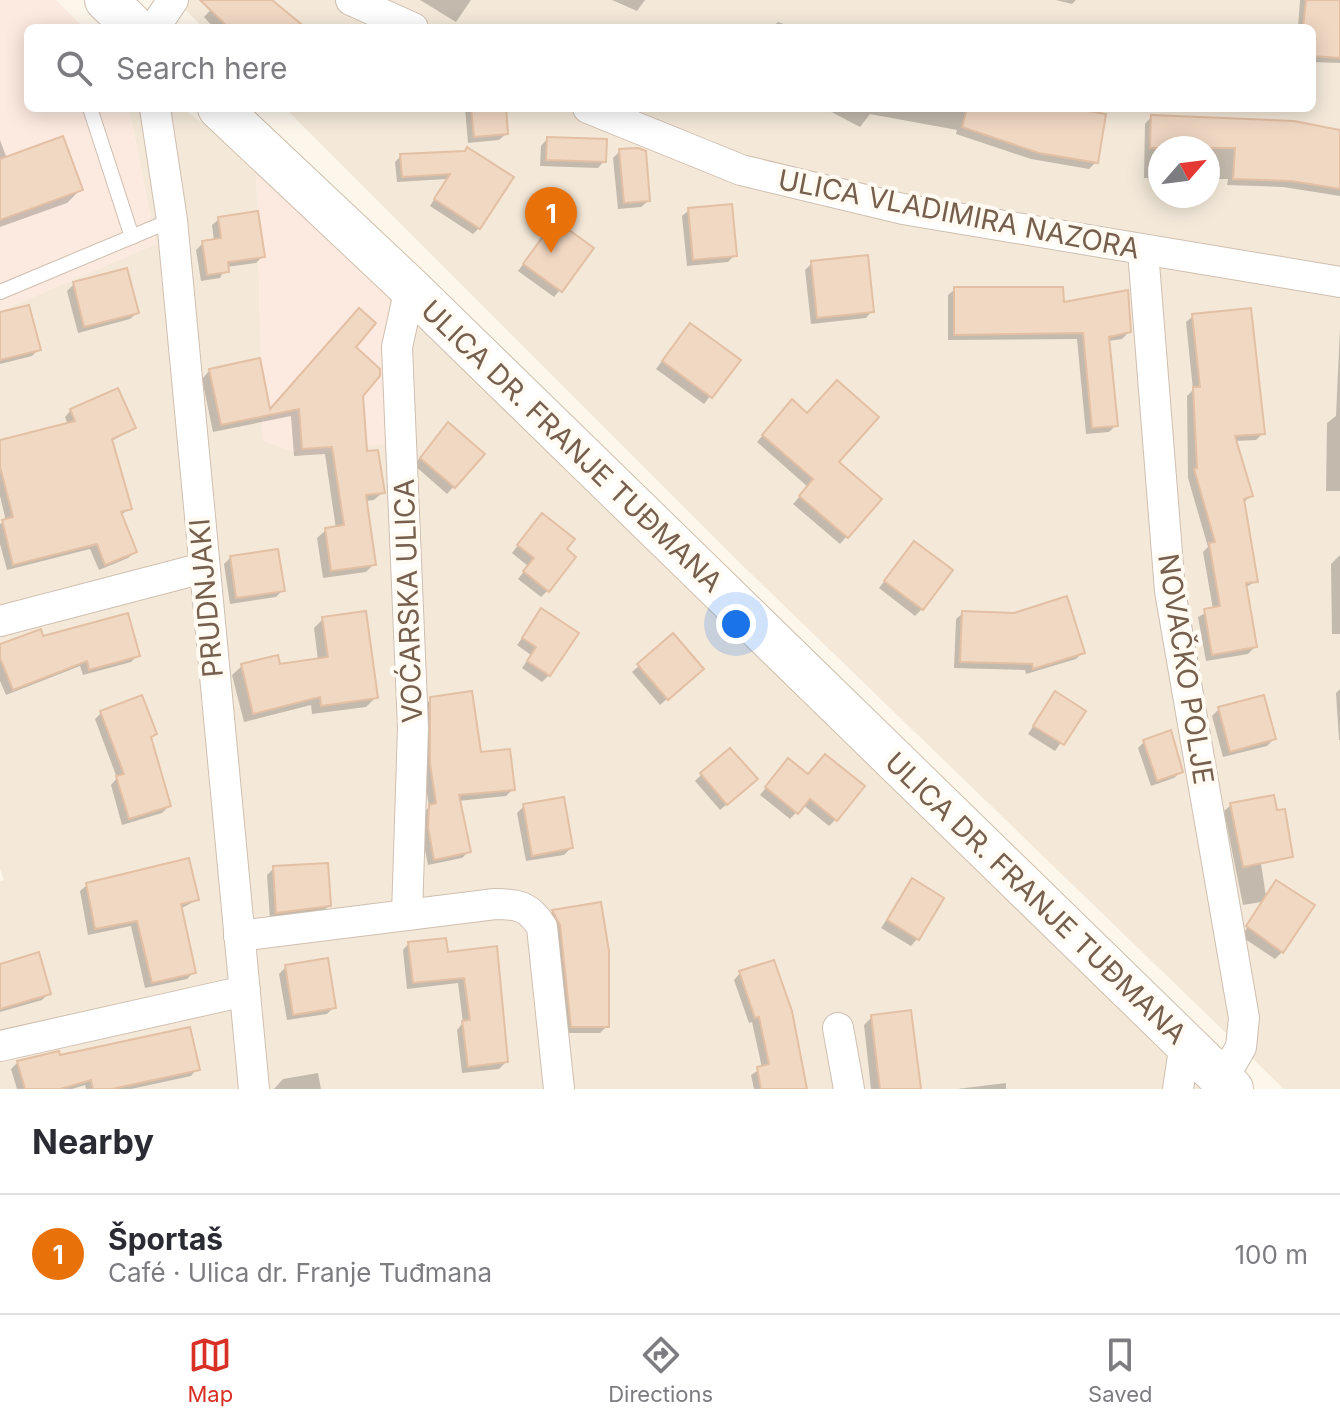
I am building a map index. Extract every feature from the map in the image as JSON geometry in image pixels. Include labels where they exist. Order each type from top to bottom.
[{"type":"main road","points":[[106,0],[131,24]]},
{"type":"main road","name":"ULICA DR. FRANJE TUĐMANA","points":[[223,112],[410,288],[1227,1084]]},
{"type":"street","points":[[157,24],[173,0]]},
{"type":"street","points":[[351,0],[404,24]]},
{"type":"street","name":"PRUDNJAKI","points":[[156,112],[172,220],[254,1089]]},
{"type":"street","name":"ULICA VLADIMIRA NAZORA","points":[[598,112],[741,170],[903,209],[1340,282]]},
{"type":"street","name":"NOVAČKO POLJE","points":[[1143,251],[1170,591],[1244,1018],[1241,1047],[1227,1084]]},
{"type":"street","name":"VOĆARSKA ULICA","points":[[407,915],[413,728],[397,347],[410,288]]},
{"type":"street","points":[[0,621],[203,568]]},
{"type":"street","points":[[239,936],[495,904],[520,904],[533,913],[542,927],[559,1089]]},
{"type":"street","points":[[0,1046],[245,991]]},
{"type":"street","points":[[838,1028],[849,1089]]},
{"type":"street","points":[[1178,1089],[1185,1043]]},
{"type":"lane","points":[[91,112],[132,237]]},
{"type":"lane","points":[[0,292],[172,220]]},
{"type":"shaded area","points":[[0,0],[56,0],[80,24],[24,24],[24,112],[130,112],[156,244],[0,311]]},
{"type":"shaded area","points":[[175,0],[1340,0],[1340,1089],[1284,1089],[742,565],[289,112],[1316,112],[1316,24],[200,24]]},
{"type":"shaded area","points":[[130,112],[187,112],[256,162],[263,441],[389,291],[655,557],[1202,1089],[0,1089],[0,881],[4,880],[0,869],[0,311],[156,244]]},
{"type":"shaded area","points":[[256,162],[389,291],[389,443],[305,456],[263,441]]},
{"type":"building","points":[[200,0],[272,0],[301,24],[225,24]]},
{"type":"building","points":[[1306,0],[1340,0],[1340,58],[1316,56],[1316,24],[1303,24]]},
{"type":"building","points":[[471,112],[506,112],[508,134],[474,137]]},
{"type":"building","points":[[966,112],[1106,114],[1098,163],[1039,153],[962,127]]},
{"type":"building","points":[[1151,115],[1294,121],[1340,130],[1340,189],[1291,181],[1233,179],[1235,148],[1220,148],[1220,136],[1150,136]]},
{"type":"building","points":[[63,136],[83,190],[0,220],[0,159]]},
{"type":"building","points":[[547,137],[607,139],[606,162],[546,160]]},
{"type":"building","points":[[467,147],[514,177],[480,229],[434,199],[450,174],[402,177],[400,154],[465,151]]},
{"type":"building","points":[[638,148],[646,151],[650,201],[624,203],[619,149]]},
{"type":"building","points":[[732,204],[737,256],[693,260],[688,208]]},
{"type":"building","points":[[258,211],[265,257],[228,262],[229,272],[207,275],[202,241],[221,238],[218,217]]},
{"type":"building","points":[[555,220],[594,248],[562,292],[523,264]]},
{"type":"building","points":[[868,255],[874,312],[817,318],[811,261]]},
{"type":"building","points":[[127,268],[139,313],[84,327],[73,282]]},
{"type":"building","points":[[954,287],[1063,287],[1064,302],[1128,290],[1131,332],[1109,337],[1118,426],[1092,428],[1083,333],[954,335]]},
{"type":"building","points":[[29,305],[41,350],[0,360],[0,312]]},
{"type":"building","points":[[359,308],[376,323],[356,347],[380,369],[380,376],[363,396],[367,451],[378,450],[385,493],[366,495],[376,565],[331,571],[325,528],[344,525],[332,447],[302,449],[299,409],[221,425],[209,369],[260,358],[270,409]]},
{"type":"building","points":[[1251,308],[1265,434],[1235,436],[1253,496],[1244,499],[1258,582],[1246,583],[1257,647],[1212,655],[1204,609],[1220,606],[1209,543],[1215,542],[1194,469],[1197,468],[1193,387],[1200,387],[1192,314]]},
{"type":"building","points":[[690,323],[741,360],[712,398],[662,361]]},
{"type":"building","points":[[837,380],[879,417],[839,462],[882,499],[848,538],[799,496],[813,479],[762,435],[792,399],[807,413]]},
{"type":"building","points":[[118,388],[136,428],[112,439],[132,509],[121,512],[137,552],[105,565],[97,544],[13,565],[2,520],[13,517],[0,467],[0,440],[75,421],[70,409]]},
{"type":"building","points":[[448,422],[485,454],[455,488],[420,458]]},
{"type":"building","points":[[542,513],[575,539],[567,549],[576,557],[549,592],[523,571],[534,558],[517,545]]},
{"type":"building","points":[[914,541],[953,570],[923,610],[884,581]]},
{"type":"building","points":[[278,549],[285,591],[236,598],[230,556]]},
{"type":"building","points":[[1067,596],[1085,653],[1033,669],[1032,664],[960,662],[962,611],[1014,613]]},
{"type":"building","points":[[541,608],[579,633],[550,676],[527,661],[536,647],[522,638]]},
{"type":"building","points":[[366,611],[378,698],[321,706],[320,697],[253,714],[241,664],[278,655],[280,664],[328,657],[322,617]]},
{"type":"building","points":[[128,613],[140,656],[89,670],[87,661],[13,690],[0,658],[0,644],[41,629],[43,636]]},
{"type":"building","points":[[673,633],[704,669],[668,700],[637,664]]},
{"type":"building","points":[[472,691],[481,752],[510,749],[515,790],[459,795],[471,852],[434,860],[428,827],[429,805],[436,803],[430,764],[430,697]]},
{"type":"building","points":[[1055,691],[1086,711],[1064,745],[1033,726]]},
{"type":"building","points":[[142,695],[157,734],[151,737],[171,806],[129,819],[116,776],[124,774],[100,711]]},
{"type":"building","points":[[1264,695],[1276,739],[1230,752],[1218,707]]},
{"type":"building","points":[[1171,730],[1183,772],[1157,781],[1143,740]]},
{"type":"building","points":[[730,748],[758,779],[727,805],[700,773]]},
{"type":"building","points":[[825,754],[865,786],[837,821],[810,799],[798,814],[765,787],[788,758],[808,774]]},
{"type":"building","points":[[1274,795],[1277,810],[1285,809],[1293,857],[1243,867],[1230,803]]},
{"type":"building","points":[[564,797],[573,848],[532,856],[523,804]]},
{"type":"building","points":[[189,858],[199,900],[181,904],[196,973],[152,983],[137,921],[95,929],[86,883]]},
{"type":"building","points":[[328,863],[331,906],[276,913],[273,866]]},
{"type":"building","points":[[912,878],[944,898],[919,940],[887,920]]},
{"type":"building","points":[[1276,880],[1315,905],[1283,953],[1246,926]]},
{"type":"building","points":[[601,902],[609,951],[609,1027],[571,1027],[560,925],[552,910]]},
{"type":"building","points":[[446,938],[448,952],[497,946],[508,1062],[468,1067],[462,1021],[470,1020],[464,978],[413,983],[408,942]]},
{"type":"building","points":[[39,952],[51,994],[0,1009],[0,964]]},
{"type":"building","points":[[328,958],[336,1008],[293,1015],[285,965]]},
{"type":"building","points":[[774,960],[792,1011],[807,1089],[761,1089],[757,1067],[769,1064],[759,1017],[755,1018],[739,971]]},
{"type":"building","points":[[911,1010],[921,1089],[880,1089],[871,1015]]},
{"type":"building","points":[[190,1027],[200,1070],[112,1089],[93,1089],[91,1080],[60,1089],[25,1089],[17,1061],[59,1051],[60,1055]]},
{"type":"place","name":"Športaš","points":[[551,253]]}]
